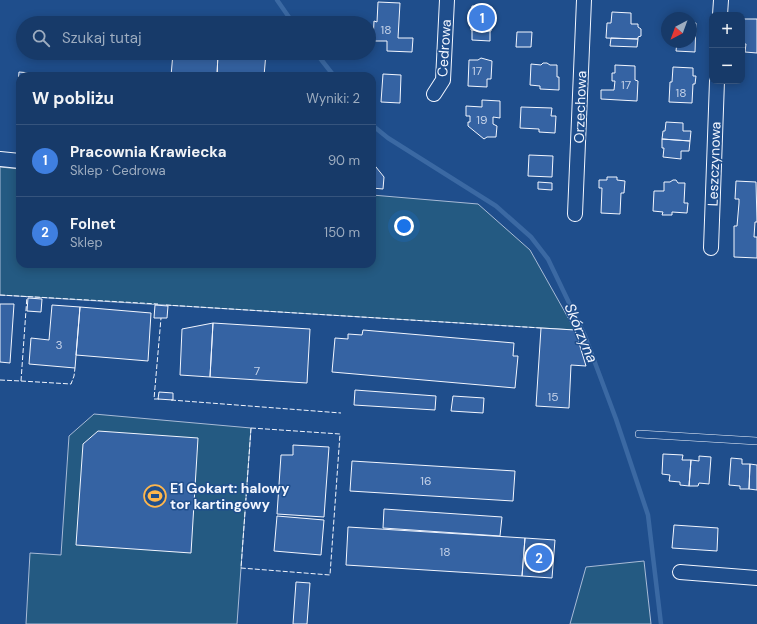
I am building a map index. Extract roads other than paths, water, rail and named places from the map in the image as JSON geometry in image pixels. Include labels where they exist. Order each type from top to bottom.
[{"type":"street","name":"Cedrowa","points":[[434,94],[443,80],[447,0]]},
{"type":"street","name":"Orzechowa","points":[[575,214],[584,0]]},
{"type":"street","points":[[720,12],[721,0]]},
{"type":"street","name":"Leszczynowa","points":[[711,248],[718,84]]},
{"type":"street","points":[[0,159],[16,161]]},
{"type":"street","points":[[680,572],[757,578]]},
{"type":"lane","points":[[639,434],[757,441]]},
{"type":"waterway","name":"Skórzyna","points":[[277,0],[288,16]]},
{"type":"waterway","name":"Skórzyna","points":[[321,60],[331,72]]},
{"type":"waterway","name":"Skórzyna","points":[[376,128],[388,138],[496,206],[531,237],[548,259],[585,336],[616,419],[648,515],[661,624]]},
{"type":"place","name":"Pracownia Krawiecka","points":[[482,18]]},
{"type":"place","name":"E1 Gokart: halowy tor kartingowy","points":[[155,496]]},
{"type":"place","name":"Folnet","points":[[539,558]]}]
